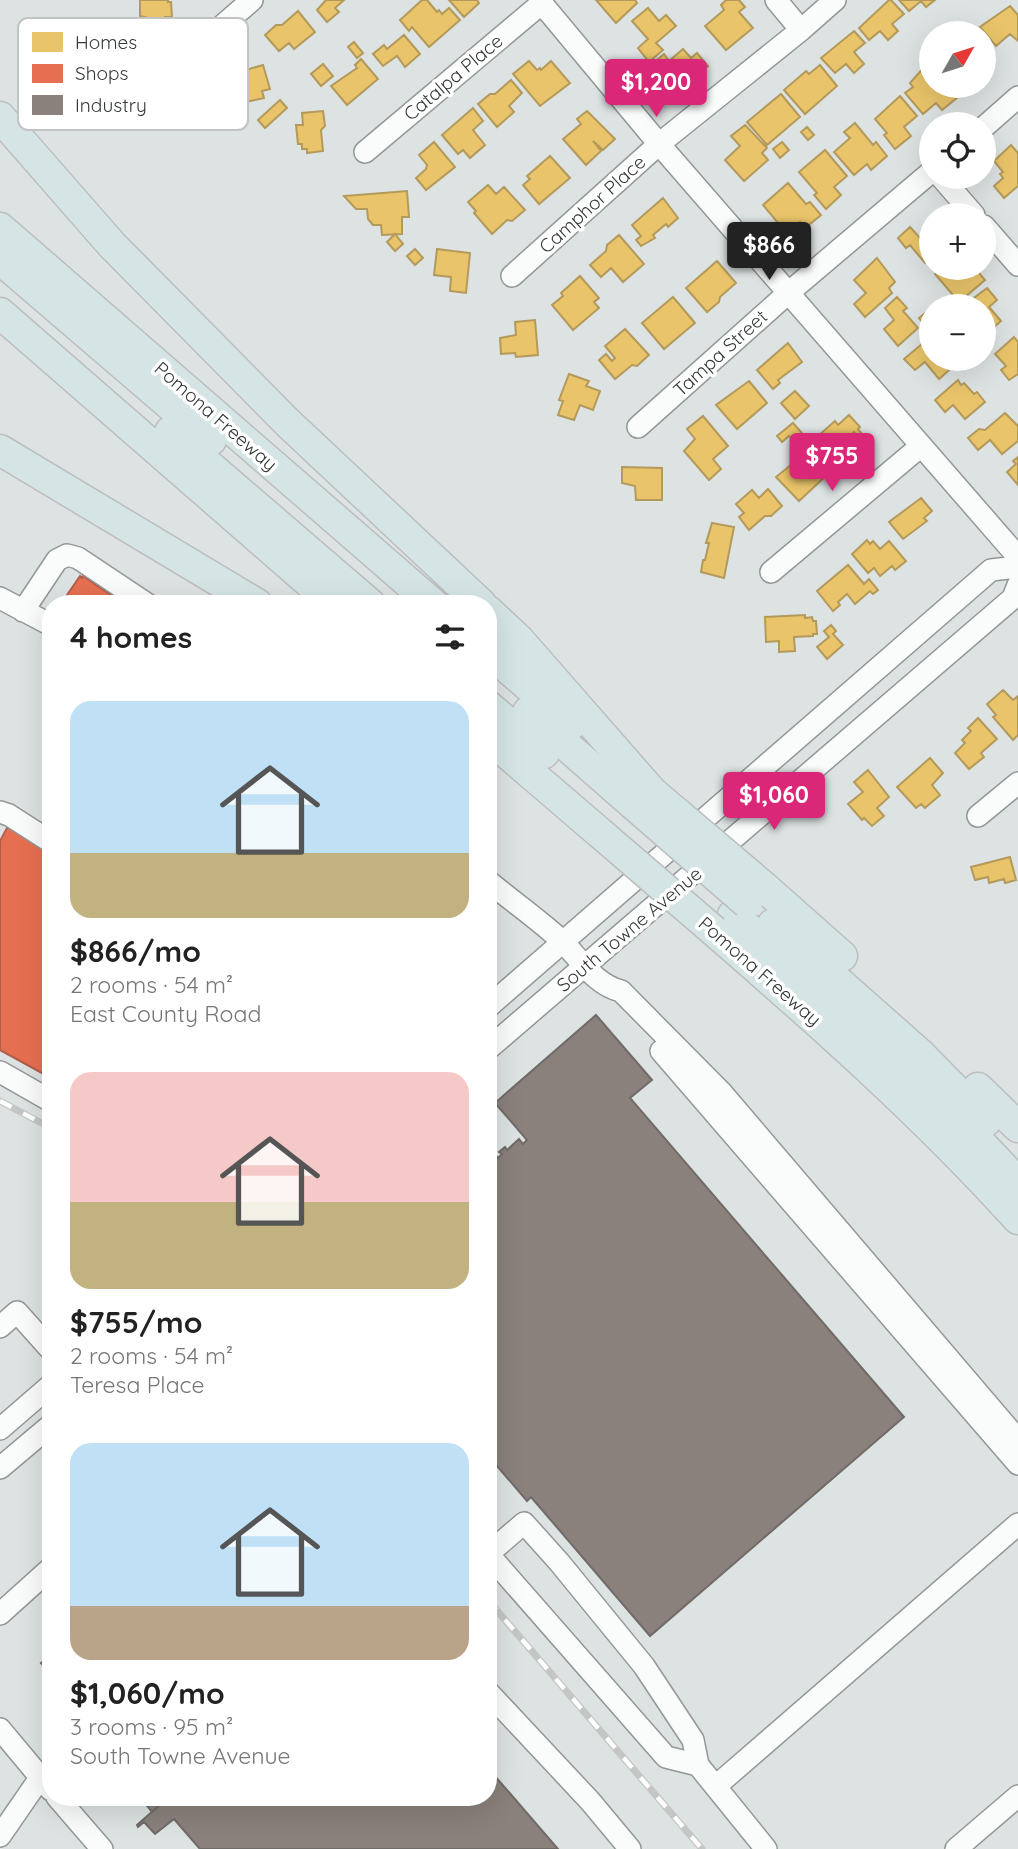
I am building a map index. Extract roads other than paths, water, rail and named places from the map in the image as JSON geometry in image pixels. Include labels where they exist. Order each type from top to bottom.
[{"type":"highway","points":[[0,104],[18,129]]},
{"type":"highway","points":[[0,117],[111,245],[237,372],[472,595]]},
{"type":"highway","points":[[19,130],[60,187]]},
{"type":"highway","points":[[1,236],[393,595]]},
{"type":"highway","name":"Pomona Freeway","points":[[1,236],[422,595]]},
{"type":"highway","points":[[0,286],[360,595]]},
{"type":"highway","points":[[0,313],[324,595]]},
{"type":"highway","points":[[0,450],[242,595]]},
{"type":"highway","points":[[497,619],[519,640],[626,812]]},
{"type":"highway","name":"Pomona Freeway","points":[[497,662],[626,812],[740,909],[869,981],[1018,1127]]},
{"type":"highway","points":[[497,687],[626,812]]},
{"type":"highway","points":[[497,713],[626,812]]},
{"type":"highway","name":"Pomona Freeway","points":[[497,742],[626,812],[740,909],[850,1050],[971,1167],[1018,1219]]},
{"type":"highway","points":[[497,762],[626,812]]},
{"type":"highway","points":[[740,909],[820,964],[920,1054],[1018,1154]]},
{"type":"highway","points":[[740,909],[982,1143],[1018,1183]]},
{"type":"street","points":[[231,18],[252,0]]},
{"type":"street","points":[[776,0],[801,30]]},
{"type":"street","name":"Camphor Place","points":[[512,276],[659,144],[835,0]]},
{"type":"street","points":[[540,1],[787,294],[1018,557]]},
{"type":"street","name":"Catalpa Place","points":[[365,152],[540,1]]},
{"type":"street","points":[[996,116],[1018,97]]},
{"type":"street","name":"Tampa Street","points":[[638,427],[787,294],[919,182]]},
{"type":"street","points":[[951,189],[964,203]]},
{"type":"street","points":[[996,240],[1018,265]]},
{"type":"street","points":[[771,572],[921,446]]},
{"type":"street","points":[[23,611],[57,559],[67,555],[78,558],[134,595]]},
{"type":"street","name":"South Towne Avenue","points":[[497,999],[991,570],[1018,567]]},
{"type":"street","name":"South Towne Avenue","points":[[497,1041],[1013,598],[1018,585]]},
{"type":"street","points":[[0,598],[42,620]]},
{"type":"street","points":[[978,816],[1018,783]]},
{"type":"street","points":[[0,813],[9,815],[42,836]]},
{"type":"street","points":[[497,888],[563,943],[610,988],[621,991],[722,1093],[1018,1440]]},
{"type":"street","points":[[610,988],[612,1001],[660,1049],[1018,1464]]},
{"type":"street","points":[[0,1072],[42,1096]]},
{"type":"street","points":[[0,1326],[17,1312],[42,1340]]},
{"type":"street","points":[[0,1429],[42,1393]]},
{"type":"street","points":[[0,1468],[42,1433]]},
{"type":"street","points":[[497,1546],[524,1523],[559,1562],[644,1666],[692,1740],[698,1765],[766,1849]]},
{"type":"street","points":[[716,1786],[1018,1524]]},
{"type":"street","points":[[497,1564],[666,1757],[698,1765]]},
{"type":"street","points":[[0,1614],[42,1576]]},
{"type":"street","points":[[497,1702],[590,1801],[630,1849]]},
{"type":"street","points":[[0,1729],[42,1779]]},
{"type":"street","points":[[0,1836],[42,1789]]},
{"type":"street","points":[[956,1849],[1018,1796]]},
{"type":"street","points":[[65,1806],[102,1849]]},
{"type":"railway","points":[[0,1101],[42,1123]]},
{"type":"railway","points":[[497,1610],[702,1849]]}]
